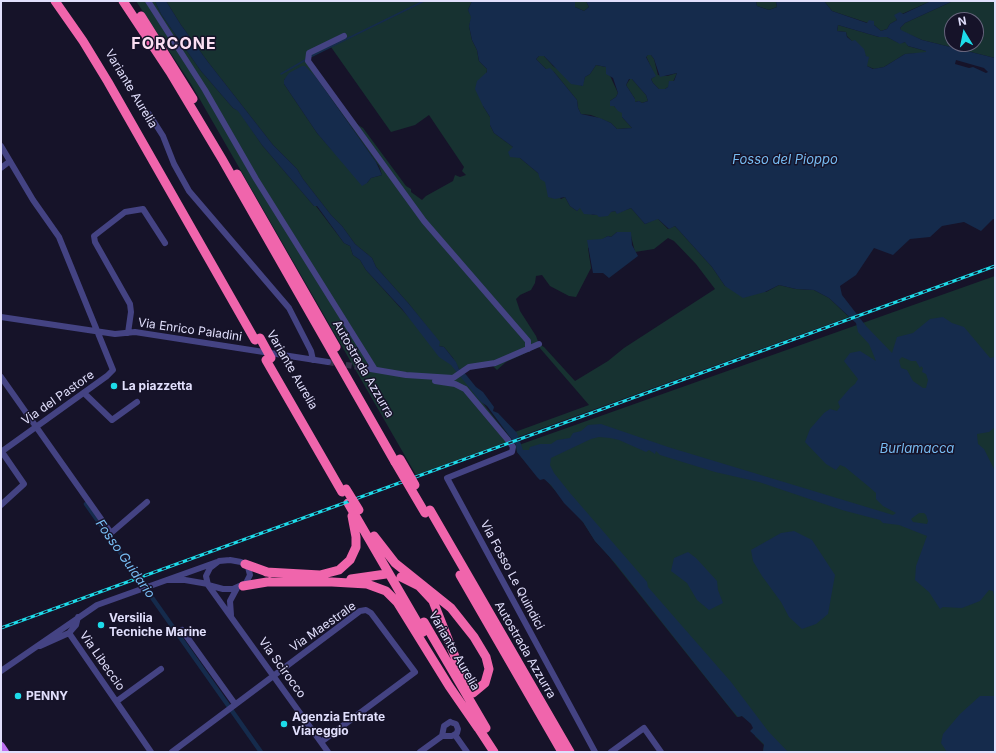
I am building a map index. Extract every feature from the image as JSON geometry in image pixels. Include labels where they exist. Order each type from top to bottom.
[{"type":"highway","name":"Variante Aurelia","points":[[55,1],[110,81]]},
{"type":"highway","name":"Variante Aurelia","points":[[61,1],[122,101],[344,490],[355,512],[479,723],[501,752]]},
{"type":"highway","name":"Autostrada Azzurra","points":[[123,1],[170,72],[218,152],[398,460]]},
{"type":"highway","name":"Autostrada Azzurra","points":[[131,1],[176,69],[204,116],[562,752]]},
{"type":"highway","name":"Variante Aurelia","points":[[344,490],[348,503],[374,536],[494,752]]},
{"type":"highway","points":[[266,572],[322,575],[333,573],[342,568],[350,560],[356,547],[355,512]]},
{"type":"highway","name":"Autostrada Azzurra","points":[[427,512],[570,752]]},
{"type":"highway","points":[[374,536],[395,562],[451,608],[474,637],[486,657],[489,669],[485,683],[474,694]]},
{"type":"highway","points":[[245,564],[288,578],[318,582]]},
{"type":"highway","points":[[332,582],[386,574]]},
{"type":"highway","points":[[401,576],[423,589],[435,606],[479,723]]},
{"type":"highway","points":[[240,587],[267,582],[332,582],[367,584],[380,588],[391,594],[479,723]]},
{"type":"highway","points":[[332,582],[368,589],[389,601],[401,616],[444,687],[451,694]]},
{"type":"main road","points":[[1,746],[5,752]]},
{"type":"street","points":[[148,1],[205,90],[256,178],[374,368]]},
{"type":"street","points":[[344,36],[309,53],[308,59],[424,221],[521,332],[528,341],[528,349]]},
{"type":"street","points":[[149,114],[164,136],[174,164],[189,191],[289,308],[311,351],[313,360]]},
{"type":"street","points":[[1,146],[33,200],[59,237],[98,331]]},
{"type":"street","points":[[1,168],[10,161]]},
{"type":"street","points":[[128,333],[131,312],[130,304],[95,242],[94,236],[126,212],[143,209],[165,243]]},
{"type":"street","name":"Via Enrico Paladini","points":[[1,316],[120,334],[135,332],[328,362]]},
{"type":"street","name":"Via del Pastore","points":[[1,452],[112,373],[113,369],[98,331]]},
{"type":"street","points":[[359,367],[374,368],[398,373],[453,378],[465,369],[495,363],[539,344]]},
{"type":"street","name":"Via Fosso Le Quindici","points":[[398,373],[401,376],[455,384],[465,389],[513,447],[512,452],[447,478],[595,752]]},
{"type":"street","points":[[1,376],[111,533],[147,502]]},
{"type":"street","points":[[84,394],[112,420],[136,402]]},
{"type":"street","points":[[1,452],[24,484],[1,505]]},
{"type":"street","points":[[1,671],[78,617],[101,603],[147,585],[217,562],[235,560],[245,564],[249,568],[250,575],[248,582],[240,587],[230,601],[231,616]]},
{"type":"street","points":[[208,585],[206,578],[207,572],[217,562]]},
{"type":"street","points":[[157,582],[181,579],[223,589],[240,587]]},
{"type":"street","name":"Via Scirocco","points":[[208,585],[328,752]]},
{"type":"street","name":"Via Maestrale","points":[[172,752],[360,611],[366,610],[371,613],[415,672],[321,742]]},
{"type":"street","name":"Via Libeccio","points":[[32,650],[69,633],[76,625],[78,617]]},
{"type":"street","points":[[182,630],[234,705]]},
{"type":"street","name":"Via Libeccio","points":[[69,633],[151,752]]},
{"type":"street","points":[[1,674],[8,666]]},
{"type":"street","name":"Via Libeccio","points":[[117,701],[161,669]]},
{"type":"street","points":[[442,736],[444,726],[450,722],[454,722],[458,727],[458,732],[455,735]]},
{"type":"street","points":[[611,752],[644,728],[661,752]]},
{"type":"street","points":[[420,752],[442,736],[455,735]]},
{"type":"street","points":[[455,735],[467,752]]},
{"type":"green space","points":[[136,1],[155,1],[161,14],[201,71],[233,108],[239,111],[262,145],[314,206],[316,206],[344,243],[350,246],[353,255],[360,260],[366,270],[455,368],[512,440],[416,475],[191,84]]},
{"type":"green space","points":[[166,1],[472,1],[468,10],[472,17],[469,26],[479,61],[487,69],[483,106],[490,117],[490,125],[494,133],[513,147],[520,158],[538,173],[561,199],[565,197],[570,206],[577,211],[580,207],[593,215],[615,211],[617,213],[631,208],[645,224],[658,219],[668,229],[675,226],[712,267],[725,286],[766,292],[779,285],[796,289],[814,290],[829,298],[849,317],[518,437],[515,432],[589,405],[539,347],[506,362],[497,370],[491,364],[463,371],[459,369],[453,358],[444,347],[439,346],[439,342],[409,304],[376,267],[372,258],[355,244],[303,179],[297,169],[273,145],[181,25]],"holes":[[[331,47],[391,132],[415,125],[429,115],[464,167],[462,171],[466,175],[460,177],[455,175],[453,181],[426,196],[422,200],[411,192],[411,189],[406,186],[363,128],[358,125],[308,59]],[[287,77],[316,77],[379,166],[382,175],[371,178],[367,183],[330,148],[317,133],[284,84],[284,80]],[[617,232],[630,232],[635,252],[654,249],[668,238],[674,241],[696,264],[715,289],[624,348],[608,361],[575,381],[544,347],[539,344],[536,336],[520,311],[516,299],[520,295],[531,290],[535,283],[536,276],[542,275],[550,286],[569,296],[576,297],[591,268],[588,248],[608,236],[611,237]]]},
{"type":"green space","points":[[575,1],[586,1],[589,7],[584,11],[575,7]]},
{"type":"green space","points":[[756,1],[776,1],[777,7],[769,10],[757,6]]},
{"type":"green space","points":[[824,1],[931,1],[902,14],[896,18],[897,20],[890,24],[887,29],[881,31],[874,25],[832,11]]},
{"type":"green space","points":[[953,1],[995,1],[995,58],[971,52],[984,52],[984,12],[944,12],[944,45],[922,40],[901,31],[900,28],[905,23]]},
{"type":"green space","points":[[838,25],[879,37],[887,37],[899,43],[906,42],[908,46],[926,51],[926,53],[905,54],[884,67],[874,69],[867,66],[866,56],[847,36],[846,32],[837,31]]},
{"type":"green space","points":[[651,55],[654,59],[658,75],[667,76],[677,73],[673,82],[671,81],[665,89],[659,89],[651,79],[655,76],[646,56]]},
{"type":"green space","points":[[539,56],[544,56],[553,66],[582,86],[585,77],[590,74],[596,65],[606,67],[618,93],[616,97],[610,101],[610,106],[614,106],[623,113],[622,117],[632,128],[617,129],[611,123],[591,115],[581,114],[578,108],[577,100],[554,72],[546,69],[536,59]]},
{"type":"green space","points":[[630,79],[632,79],[646,95],[648,101],[642,103],[639,101],[635,102],[635,99],[626,85]]},
{"type":"green space","points":[[995,276],[995,752],[763,752],[764,745],[755,736],[754,727],[750,722],[742,716],[737,717],[608,555],[595,541],[583,522],[545,479],[540,479],[517,452],[516,446]]},
{"type":"water","name":"Fosso del Pioppo","points":[[155,1],[166,1],[181,25],[208,62],[273,145],[297,169],[303,179],[355,244],[372,258],[376,267],[440,342],[439,346],[444,347],[456,362],[459,369],[463,371],[476,387],[483,392],[494,407],[493,411],[498,413],[517,433],[523,450],[529,450],[530,447],[540,444],[551,444],[557,440],[570,438],[573,433],[581,431],[588,425],[601,424],[668,447],[893,515],[896,513],[883,506],[876,499],[876,493],[868,486],[845,467],[840,465],[836,470],[826,464],[805,442],[810,429],[824,413],[830,409],[837,411],[840,407],[838,402],[858,379],[844,361],[850,353],[860,351],[876,361],[869,344],[858,332],[856,323],[829,298],[814,290],[796,289],[779,285],[765,292],[743,298],[725,286],[712,267],[675,226],[669,229],[658,219],[645,224],[631,208],[617,214],[615,211],[611,212],[608,216],[599,217],[597,215],[584,214],[580,208],[577,211],[570,206],[565,197],[555,199],[548,197],[545,182],[540,179],[538,173],[520,158],[510,157],[508,152],[513,147],[494,133],[490,125],[490,117],[475,89],[477,81],[487,72],[487,69],[479,61],[477,50],[472,40],[469,26],[471,17],[468,10],[472,1],[575,1],[575,7],[584,11],[589,7],[586,1],[756,1],[757,6],[769,10],[777,7],[776,1],[824,1],[832,11],[867,23],[869,20],[874,21],[874,25],[881,31],[887,29],[890,24],[897,20],[894,15],[900,12],[903,14],[931,1],[953,1],[905,23],[900,28],[901,30],[922,40],[944,45],[944,52],[971,52],[995,58],[995,219],[993,219],[981,231],[964,222],[942,226],[930,237],[910,239],[893,255],[874,248],[856,275],[840,286],[842,295],[866,326],[892,353],[897,337],[913,333],[930,319],[943,317],[952,323],[964,327],[990,358],[995,357],[995,427],[989,432],[977,434],[978,444],[984,449],[995,471],[995,601],[993,591],[989,590],[980,601],[962,608],[943,607],[940,609],[929,592],[915,580],[916,566],[927,536],[899,525],[883,523],[880,520],[842,510],[759,482],[715,472],[660,455],[656,451],[655,454],[649,450],[646,452],[619,440],[610,438],[599,437],[591,439],[551,458],[550,465],[554,473],[570,493],[647,582],[648,587],[731,682],[768,731],[788,752],[763,752],[764,744],[750,731],[753,728],[751,724],[742,716],[738,717],[727,704],[616,564],[595,541],[583,522],[564,503],[551,485],[544,479],[540,480],[537,477],[517,452],[516,445],[487,406],[481,402],[451,365],[439,357],[402,309],[366,270],[360,260],[353,255],[350,246],[344,243],[317,206],[314,206],[262,145],[238,111],[233,108],[201,71],[161,14]],"holes":[[[838,25],[879,37],[887,37],[900,44],[905,42],[908,46],[926,52],[905,54],[884,67],[873,69],[867,66],[869,57],[866,56],[864,49],[855,40],[852,41],[847,37],[846,32],[837,31]],[[651,55],[654,59],[660,77],[677,73],[674,81],[669,81],[668,87],[665,89],[659,89],[653,83],[651,79],[656,76],[646,57]],[[539,56],[544,56],[571,84],[583,86],[585,77],[590,74],[596,65],[606,67],[606,74],[613,78],[618,93],[616,97],[610,101],[610,106],[614,106],[622,113],[622,117],[632,128],[617,129],[611,123],[600,118],[581,114],[578,108],[577,100],[554,72],[550,68],[546,69],[536,59]],[[956,60],[984,68],[988,72],[986,73],[973,67],[969,68],[955,64]],[[629,79],[632,79],[646,95],[648,101],[642,103],[639,101],[635,102],[635,99],[626,85]],[[902,357],[911,361],[916,361],[920,368],[921,366],[923,368],[922,372],[926,374],[928,380],[926,388],[923,388],[913,381],[907,370],[901,368],[899,360]],[[919,513],[924,513],[928,521],[927,524],[913,522],[911,519]]]},
{"type":"water","points":[[302,66],[305,66],[316,77],[376,162],[382,175],[371,178],[362,186],[317,133],[284,84],[284,80],[289,73]]},
{"type":"water","points":[[617,232],[631,232],[632,245],[638,256],[609,278],[603,273],[593,273],[587,240],[602,239],[608,236],[611,237]]},
{"type":"water","points":[[794,531],[812,540],[835,575],[828,614],[816,624],[802,629],[789,617],[781,602],[762,576],[753,561],[751,550],[781,533]]},
{"type":"water","points":[[688,552],[696,558],[717,581],[718,590],[723,603],[709,610],[697,600],[687,583],[671,571],[674,558]]},
{"type":"water","points":[[980,696],[995,696],[995,752],[947,752],[941,743],[943,734],[960,714]]},
{"type":"waterway","points":[[310,57],[424,1]]},
{"type":"waterway","points":[[281,74],[307,59]]},
{"type":"waterway","name":"Fosso Guidario","points":[[86,504],[261,752]]},
{"type":"tunnel","points":[[328,362],[359,367]]},
{"type":"railway","points":[[1,628],[995,266]]},
{"type":"place","name":"La piazzetta","points":[[114,386]]},
{"type":"place","name":"Versilia Tecniche Marine","points":[[101,625]]},
{"type":"place","name":"PENNY","points":[[18,696]]},
{"type":"place","name":"Agenzia Entrate Viareggio","points":[[284,724]]},
{"type":"district","name":"FORCONE","points":[[174,44]]},
{"type":"water label","name":"Burlamacca","points":[[917,449]]}]
